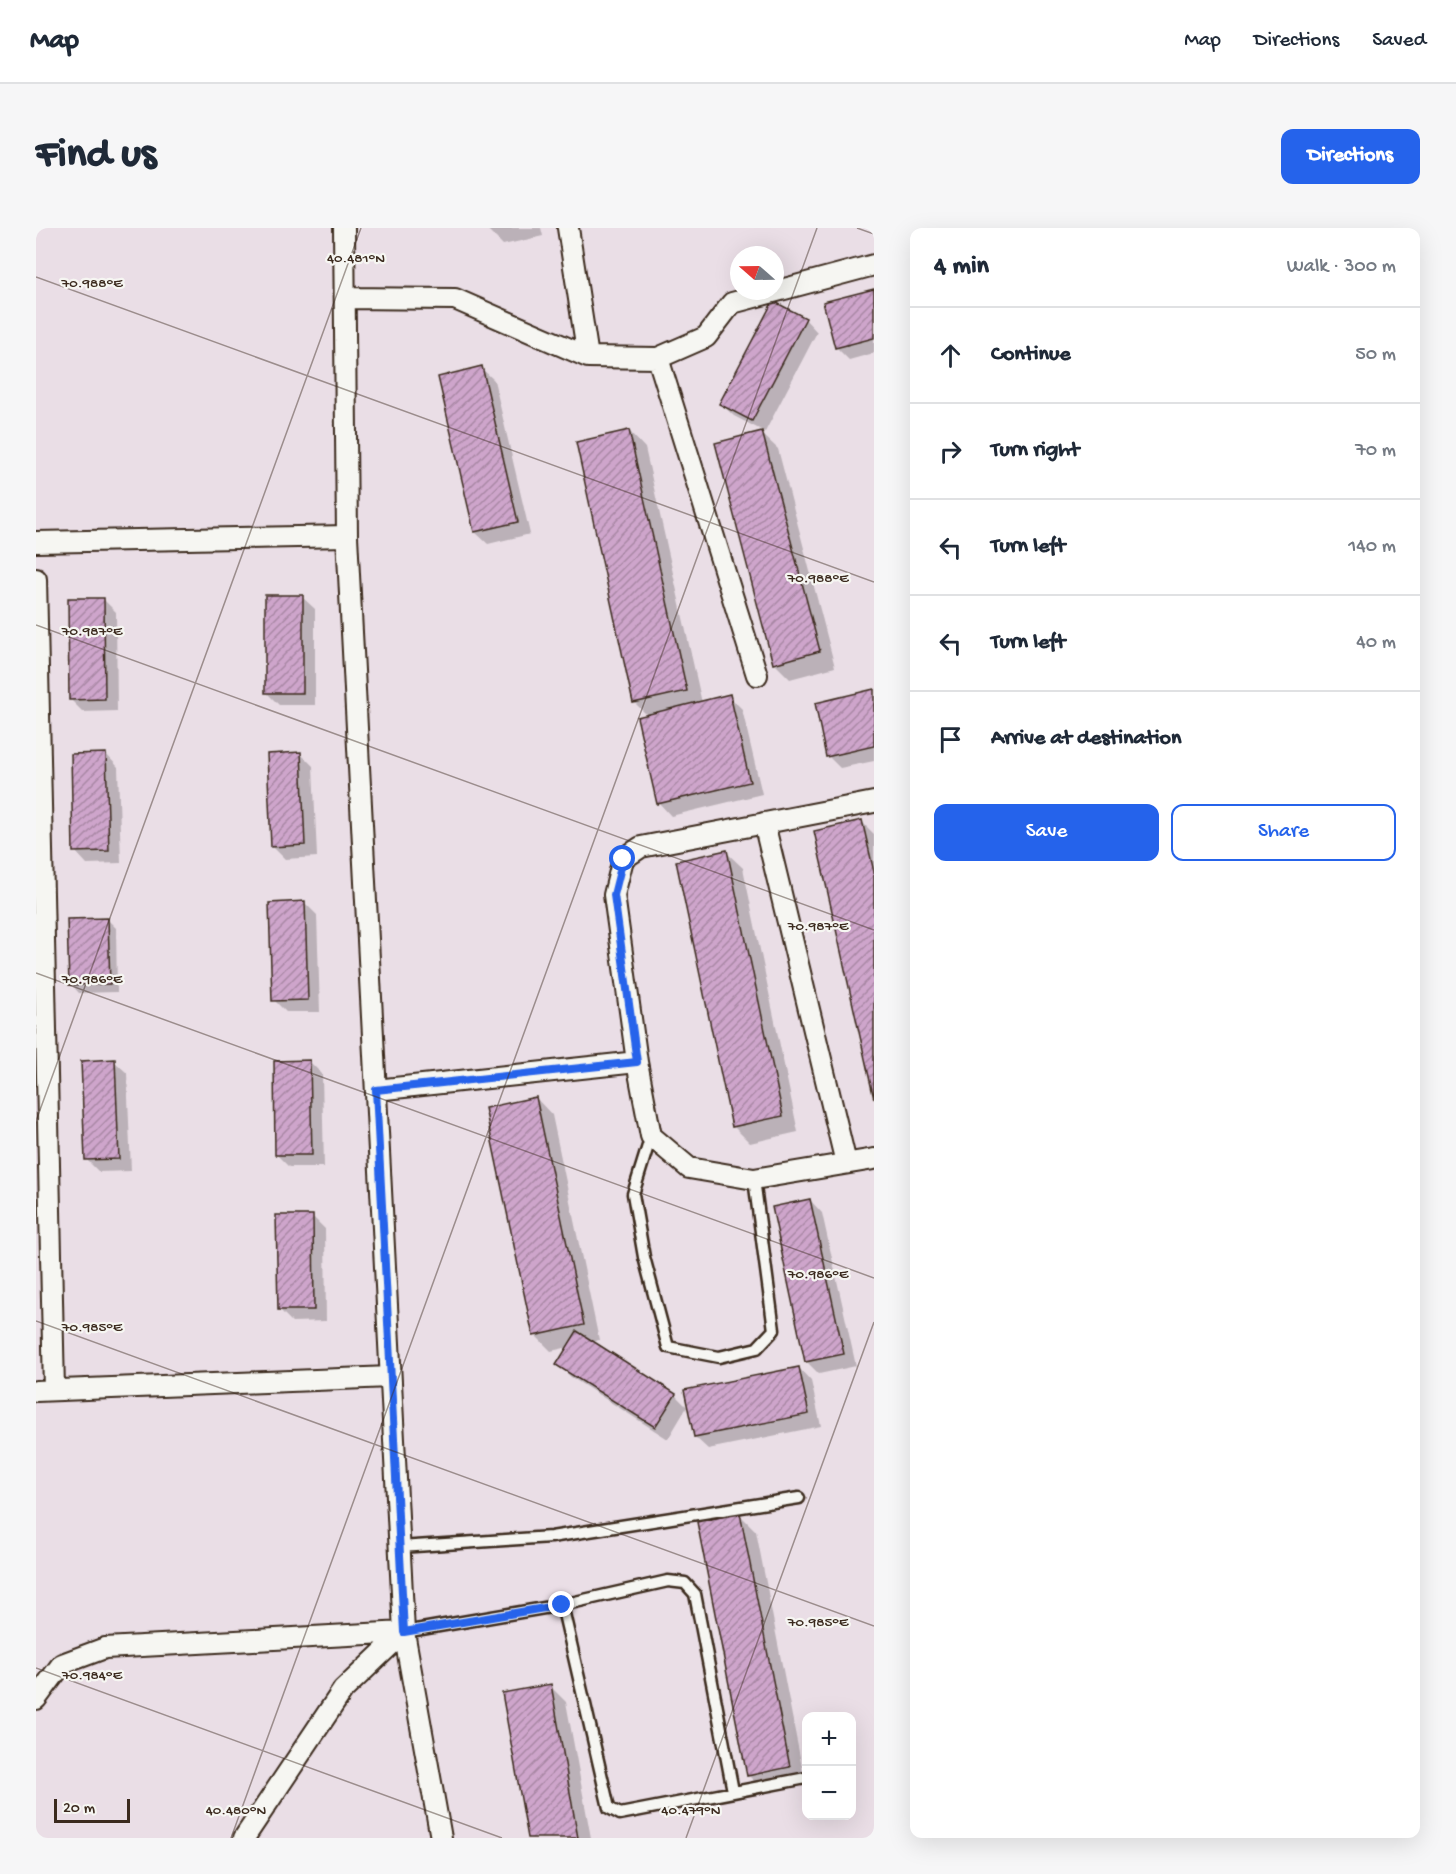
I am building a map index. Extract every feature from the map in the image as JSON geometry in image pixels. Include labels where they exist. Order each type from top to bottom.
[{"type":"street","points":[[344,228],[347,536],[404,1632],[441,1838]]},
{"type":"street","points":[[568,228],[588,357]]},
{"type":"street","points":[[345,298],[455,299],[588,357],[658,358],[706,337],[732,303],[874,265]]},
{"type":"street","points":[[658,358],[757,675]]},
{"type":"street","points":[[36,542],[347,536]]},
{"type":"street","points":[[36,579],[45,1391],[390,1377]]},
{"type":"street","points":[[874,802],[640,847],[623,859],[614,895],[637,1062],[651,1136],[689,1168],[754,1179],[874,1159]]},
{"type":"street","points":[[764,823],[846,1163]]},
{"type":"street","points":[[376,1090],[637,1062]]},
{"type":"street","points":[[36,1699],[62,1664],[105,1648],[404,1632]]},
{"type":"street","points":[[244,1838],[343,1690],[404,1632]]},
{"type":"lane","points":[[651,1136],[633,1194],[644,1257],[668,1347],[719,1357],[757,1348],[774,1330],[754,1179]]},
{"type":"lane","points":[[400,1547],[551,1537],[799,1498]]},
{"type":"lane","points":[[404,1632],[562,1605],[668,1581],[685,1583],[695,1594],[733,1791]]},
{"type":"lane","points":[[562,1605],[609,1808],[620,1814],[802,1779]]},
{"type":"building","points":[[874,289],[874,338],[835,348],[823,302]]},
{"type":"building","points":[[773,301],[806,318],[752,421],[719,404]]},
{"type":"building","points":[[482,366],[518,522],[474,532],[438,377]]},
{"type":"building","points":[[629,430],[687,691],[633,703],[576,442]]},
{"type":"building","points":[[762,431],[820,651],[773,664],[715,443]]},
{"type":"building","points":[[265,595],[303,595],[303,693],[265,693]]},
{"type":"building","points":[[68,598],[104,598],[105,699],[69,700]]},
{"type":"building","points":[[874,689],[874,746],[826,757],[815,703]]},
{"type":"building","points":[[730,694],[750,782],[657,804],[637,717]]},
{"type":"building","points":[[301,752],[305,845],[271,847],[267,754]]},
{"type":"building","points":[[106,753],[109,851],[73,852],[71,754]]},
{"type":"building","points":[[862,820],[874,872],[874,1099],[814,831]]},
{"type":"building","points":[[727,850],[783,1116],[732,1127],[676,861]]},
{"type":"building","points":[[305,901],[308,1000],[272,1001],[269,903]]},
{"type":"building","points":[[108,918],[110,984],[69,985],[67,919]]},
{"type":"building","points":[[115,1059],[119,1159],[85,1160],[81,1061]]},
{"type":"building","points":[[310,1060],[312,1155],[275,1155],[274,1061]]},
{"type":"building","points":[[536,1097],[584,1325],[533,1336],[485,1108]]},
{"type":"building","points":[[810,1199],[844,1354],[805,1362],[772,1207]]},
{"type":"building","points":[[276,1215],[313,1215],[314,1310],[278,1310]]},
{"type":"building","points":[[577,1331],[676,1394],[655,1427],[556,1365]]},
{"type":"building","points":[[799,1367],[809,1414],[694,1437],[684,1390]]},
{"type":"building","points":[[740,1513],[790,1767],[747,1776],[697,1522]]},
{"type":"building","points":[[551,1684],[578,1838],[528,1838],[502,1693]]},
{"type":"route","points":[[562,1605],[404,1632],[376,1090],[637,1062],[614,895],[623,859]]}]
